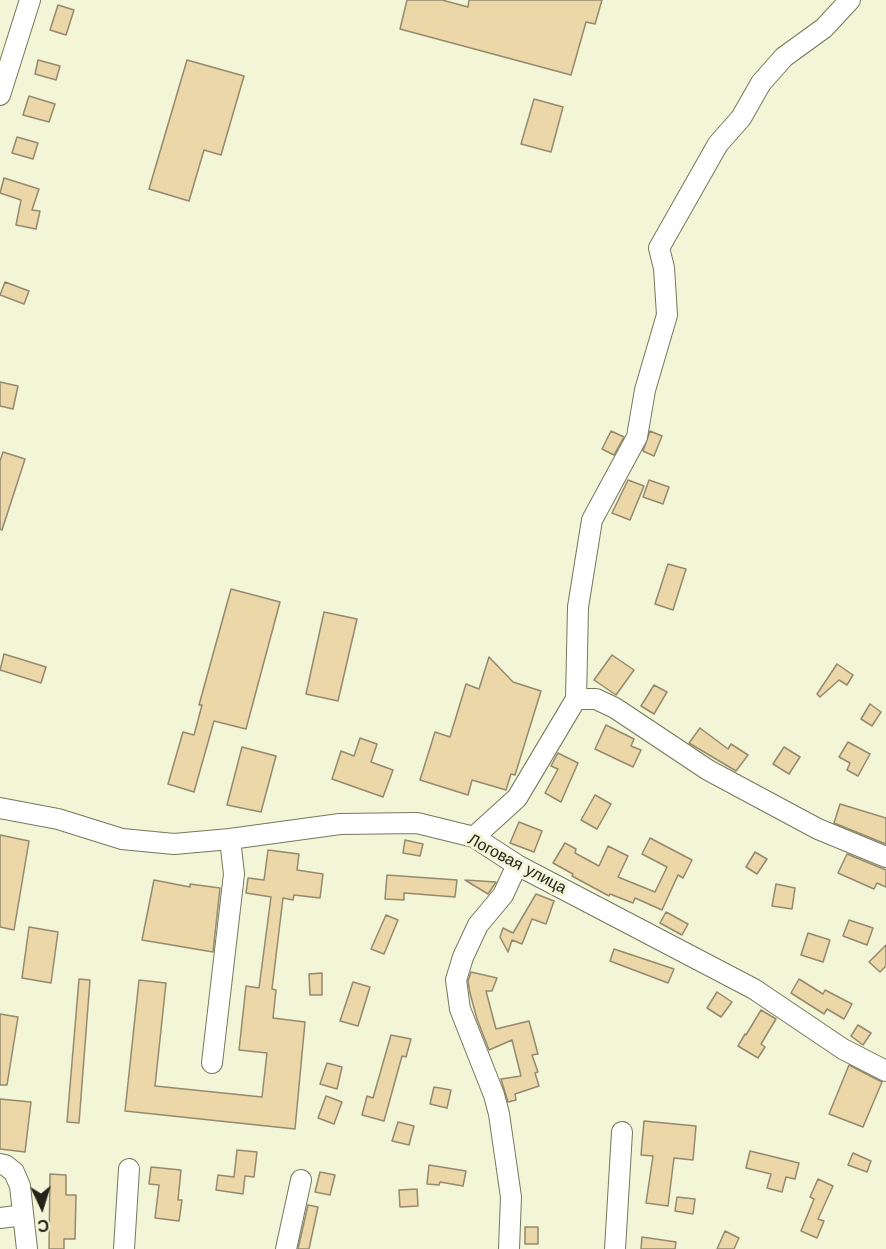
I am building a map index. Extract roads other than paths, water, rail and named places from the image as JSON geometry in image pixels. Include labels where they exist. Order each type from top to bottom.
[{"type":"street","points":[[0,95],[30,0]]},
{"type":"street","points":[[474,837],[517,798],[576,699],[578,608],[592,520],[637,437],[645,390],[667,315],[659,248],[718,144],[741,118],[761,83],[784,57],[824,28],[850,0]]},
{"type":"street","points":[[576,699],[596,699],[615,708],[708,770],[818,829],[886,858]]},
{"type":"street","name":"Логовая улица","points":[[0,808],[58,819],[122,839],[174,844],[340,824],[417,824],[474,837],[517,865],[754,988],[843,1048],[886,1071]]},
{"type":"street","points":[[212,1063],[234,874],[230,839]]},
{"type":"street","points":[[509,1249],[511,1197],[500,1114],[460,1009],[456,980],[477,925],[503,895],[517,865]]},
{"type":"street","points":[[615,1249],[622,1132]]},
{"type":"street","points":[[0,1164],[14,1172],[20,1186],[27,1249]]},
{"type":"street","points":[[124,1249],[129,1169]]},
{"type":"street","points":[[286,1249],[301,1180]]},
{"type":"street","points":[[0,1218],[23,1215]]}]
